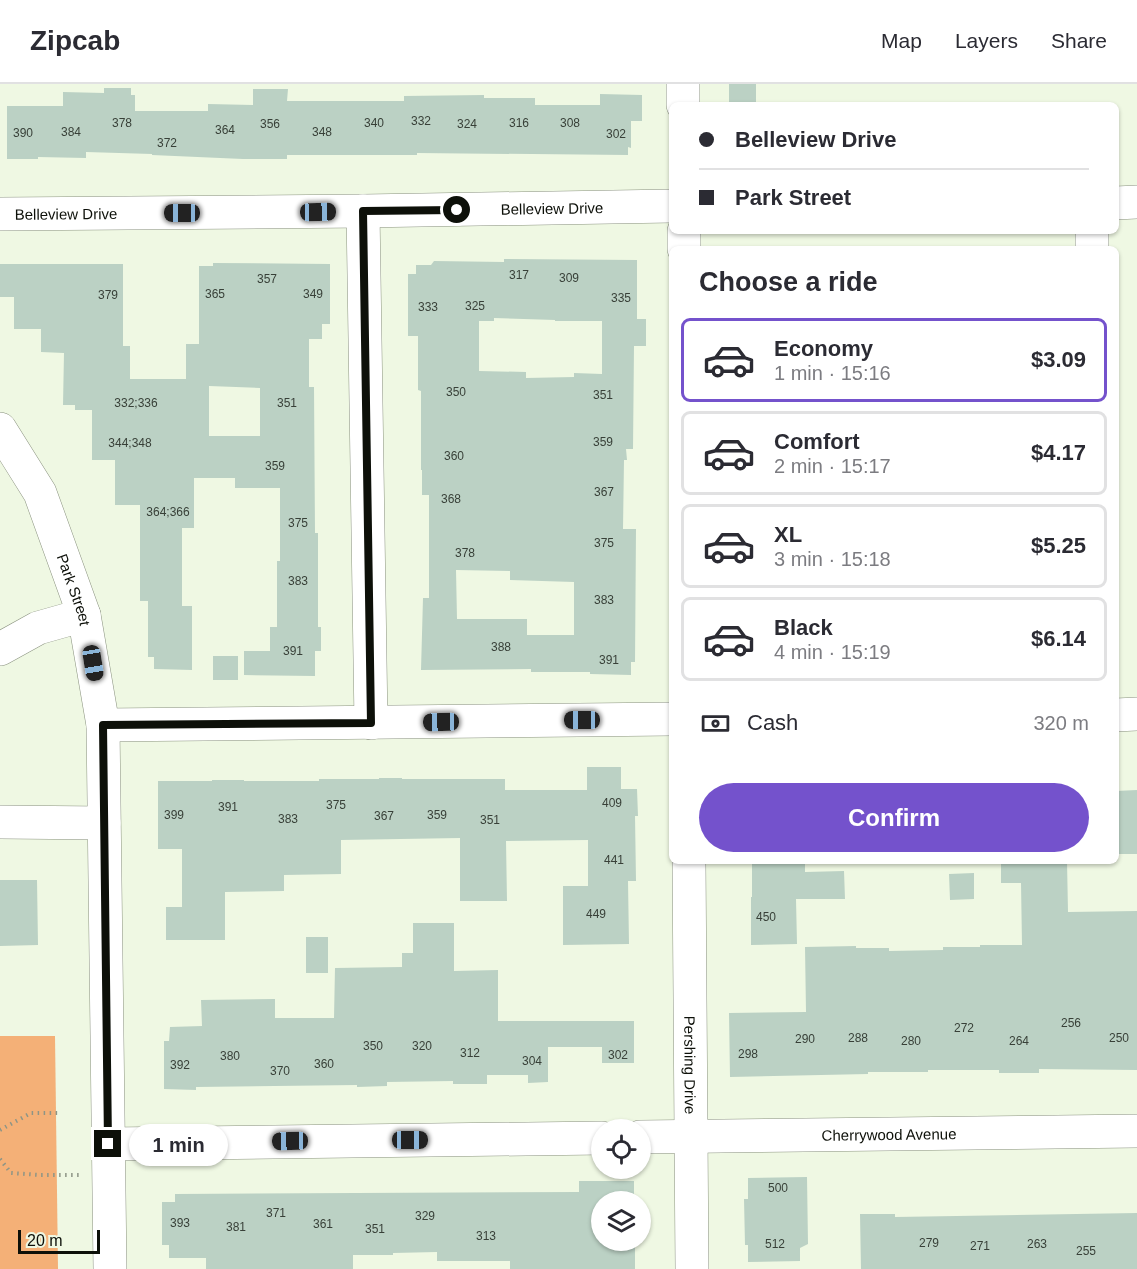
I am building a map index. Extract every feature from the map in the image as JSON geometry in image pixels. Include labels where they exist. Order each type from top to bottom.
[{"type":"street","points":[[683,84],[683,102]]},
{"type":"street","points":[[1119,203],[1137,202]]},
{"type":"street","name":"Belleview Drive","points":[[0,214],[669,206]]},
{"type":"street","points":[[363,211],[371,723]]},
{"type":"street","name":"Park Street","points":[[0,429],[40,493],[84,615],[103,725],[110,1269]]},
{"type":"street","points":[[0,644],[38,628],[84,615]]},
{"type":"street","points":[[1119,715],[1137,714]]},
{"type":"street","points":[[103,725],[669,719]]},
{"type":"street","points":[[0,822],[104,823]]},
{"type":"street","name":"Pershing Drive","points":[[689,864],[692,1269]]},
{"type":"street","name":"Cherrywood Avenue","points":[[651,1137],[1137,1131]]},
{"type":"street","points":[[108,1144],[591,1138]]},
{"type":"path","points":[[0,1130],[31,1113],[59,1113]]},
{"type":"path","points":[[0,1159],[11,1173],[86,1175]]},
{"type":"shaded area","points":[[0,1036],[55,1036],[58,1269],[0,1269]]},
{"type":"building","points":[[729,84],[756,84],[756,102],[729,102]]},
{"type":"building","points":[[104,88],[131,88],[131,95],[135,95],[135,111],[208,111],[208,104],[253,105],[253,89],[288,89],[287,101],[404,101],[404,96],[484,95],[484,98],[535,98],[535,105],[600,105],[600,94],[642,95],[642,121],[631,121],[631,148],[628,147],[628,155],[417,153],[417,155],[287,155],[287,159],[243,159],[86,152],[86,158],[7,159],[7,106],[63,106],[63,92],[104,93]]},
{"type":"building","points":[[504,259],[637,260],[637,319],[646,319],[646,346],[634,346],[633,449],[626,449],[627,460],[624,460],[623,529],[636,529],[635,662],[631,662],[631,675],[531,672],[531,669],[421,670],[423,598],[429,598],[429,495],[422,495],[418,336],[408,336],[408,274],[416,274],[416,265],[431,265],[434,261],[504,262]],"holes":[[[494,318],[602,321],[602,374],[574,373],[574,377],[526,378],[526,372],[479,371],[479,321],[494,321]],[[456,570],[510,571],[510,580],[574,582],[574,635],[527,635],[527,619],[457,619]]]},
{"type":"building","points":[[213,263],[330,264],[330,324],[322,324],[322,339],[309,339],[309,387],[314,387],[318,627],[321,627],[321,651],[315,651],[315,676],[244,675],[244,651],[270,651],[270,627],[277,627],[280,488],[235,488],[235,478],[194,478],[194,528],[182,528],[182,606],[192,606],[192,670],[154,669],[154,657],[148,657],[148,601],[140,601],[140,505],[115,505],[115,460],[92,460],[92,410],[75,410],[75,405],[63,405],[64,353],[41,352],[41,329],[14,329],[14,297],[0,297],[0,264],[123,264],[123,346],[130,346],[130,379],[186,379],[186,344],[199,344],[199,266],[213,266]],"holes":[[[209,386],[260,388],[260,436],[209,436]]]},
{"type":"building","points":[[213,656],[238,656],[238,680],[213,680]]},
{"type":"building","points":[[587,767],[621,767],[621,789],[637,789],[636,881],[628,881],[629,944],[563,945],[563,886],[588,886],[588,840],[506,841],[507,901],[460,901],[460,838],[341,840],[341,874],[284,875],[284,891],[225,892],[225,940],[166,940],[166,907],[182,907],[182,849],[158,849],[158,781],[505,779],[505,790],[587,790]]},
{"type":"building","points":[[1137,790],[1137,854],[1119,854],[1119,791]]},
{"type":"building","points":[[752,864],[805,864],[805,872],[844,871],[845,899],[796,899],[797,944],[751,945]]},
{"type":"building","points":[[1001,864],[1067,864],[1068,912],[1137,911],[1137,1070],[1039,1069],[1039,1073],[999,1073],[999,1070],[928,1070],[928,1072],[730,1077],[729,1013],[806,1012],[805,947],[856,946],[856,948],[889,948],[889,951],[943,950],[943,947],[980,947],[980,945],[1022,945],[1021,883],[1001,883]]},
{"type":"building","points":[[974,873],[974,899],[950,900],[949,874]]},
{"type":"building","points":[[0,880],[37,880],[38,945],[0,946]]},
{"type":"building","points":[[413,923],[454,923],[454,971],[498,970],[498,1021],[634,1021],[634,1063],[602,1063],[602,1047],[548,1047],[548,1082],[528,1083],[528,1075],[487,1075],[487,1084],[453,1084],[453,1081],[387,1082],[387,1086],[357,1087],[357,1085],[164,1089],[164,1041],[169,1041],[170,1027],[202,1026],[201,1000],[275,999],[275,1018],[334,1018],[335,968],[402,967],[402,953],[413,953]]},
{"type":"building","points":[[306,937],[328,937],[328,973],[306,973]]},
{"type":"building","points":[[807,1177],[808,1244],[800,1248],[800,1261],[748,1262],[748,1245],[745,1245],[744,1199],[748,1199],[748,1178]]},
{"type":"building","points":[[579,1181],[634,1181],[634,1191],[591,1191],[591,1251],[635,1251],[635,1269],[510,1269],[510,1261],[437,1261],[437,1252],[353,1255],[353,1269],[206,1269],[206,1258],[169,1258],[169,1245],[162,1245],[162,1202],[175,1202],[175,1194],[579,1192]]},
{"type":"building","points":[[1137,1213],[1137,1269],[861,1269],[860,1214],[895,1214],[895,1217]]},
{"type":"route","points":[[108,1144],[103,725],[371,723],[363,211],[457,210]]}]
